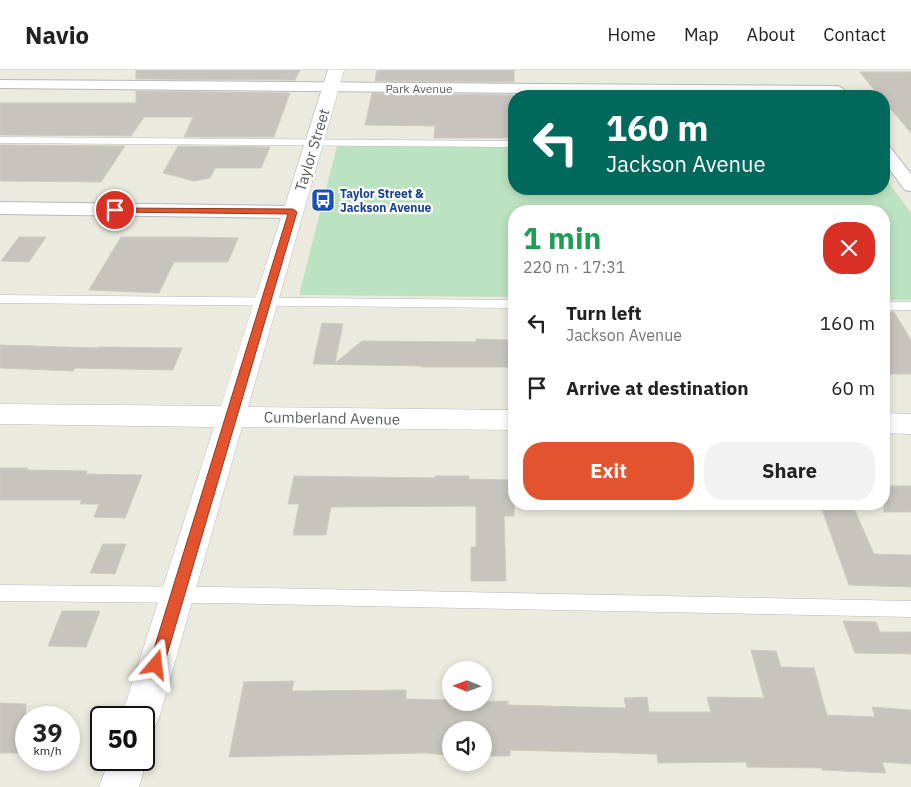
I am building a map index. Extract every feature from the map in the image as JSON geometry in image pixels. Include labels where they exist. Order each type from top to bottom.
[{"type":"main road","name":"Taylor Street","points":[[144,706],[333,79]]},
{"type":"main road","name":"Cumberland Avenue","points":[[0,414],[508,420]]},
{"type":"main road","points":[[890,423],[911,424]]},
{"type":"main road","points":[[120,787],[125,771]]},
{"type":"street","points":[[826,77],[836,90]]},
{"type":"street","name":"Park Avenue","points":[[0,84],[333,79],[704,90]]},
{"type":"street","points":[[890,159],[911,186]]},
{"type":"street","points":[[0,208],[293,212]]},
{"type":"lane","points":[[0,140],[508,144]]},
{"type":"lane","points":[[0,299],[508,304]]},
{"type":"lane","points":[[890,306],[911,306]]},
{"type":"lane","points":[[0,593],[911,609]]},
{"type":"green space","points":[[337,146],[508,147],[508,195],[890,195],[890,184],[911,213],[911,300],[890,300],[890,205],[508,205],[508,297],[299,295]]},
{"type":"building","points":[[136,70],[300,70],[295,80],[136,79]]},
{"type":"building","points":[[377,70],[514,70],[514,82],[375,81]]},
{"type":"building","points":[[860,72],[911,72],[911,133],[890,108],[890,90],[874,90]]},
{"type":"building","points":[[136,91],[290,93],[274,137],[184,137],[193,117],[144,117],[131,136],[0,135],[0,103],[136,103]]},
{"type":"building","points":[[372,93],[508,95],[508,138],[434,138],[435,126],[365,125]]},
{"type":"building","points":[[0,145],[125,146],[101,182],[0,181]]},
{"type":"building","points":[[178,146],[270,147],[261,168],[215,168],[210,178],[194,181],[163,173]]},
{"type":"building","points":[[19,237],[46,237],[29,262],[1,261]]},
{"type":"building","points":[[121,237],[238,238],[228,262],[174,262],[159,293],[89,290]]},
{"type":"building","points":[[890,312],[894,312],[911,340],[911,374],[890,374]]},
{"type":"building","points":[[322,323],[343,324],[335,363],[362,341],[476,342],[476,339],[508,340],[508,367],[313,364]]},
{"type":"building","points":[[0,345],[182,348],[173,370],[75,368],[73,371],[0,368]]},
{"type":"building","points":[[0,468],[87,471],[86,474],[142,475],[125,518],[94,517],[99,504],[80,504],[82,500],[0,500]]},
{"type":"building","points":[[294,476],[435,478],[435,476],[469,476],[469,479],[508,480],[508,510],[514,510],[514,516],[504,516],[506,581],[471,581],[471,547],[476,547],[476,506],[331,507],[326,535],[293,535],[299,504],[288,504]]},
{"type":"building","points":[[890,486],[911,486],[911,512],[884,512],[884,510],[890,510]]},
{"type":"building","points":[[822,510],[855,510],[874,554],[911,555],[911,587],[849,585]]},
{"type":"building","points":[[103,544],[126,544],[115,574],[90,573]]},
{"type":"building","points":[[62,611],[100,611],[86,647],[48,646]]},
{"type":"building","points":[[843,621],[876,622],[880,632],[911,632],[911,654],[855,653]]},
{"type":"building","points":[[751,650],[776,651],[781,667],[814,668],[827,715],[875,717],[872,707],[911,710],[911,764],[882,762],[886,773],[822,770],[822,768],[747,767],[746,762],[658,763],[657,754],[510,750],[510,756],[492,756],[492,721],[442,721],[442,754],[425,753],[229,757],[244,682],[294,681],[292,691],[406,690],[406,699],[442,700],[442,711],[492,711],[492,701],[508,701],[508,705],[626,708],[624,698],[647,697],[649,712],[711,712],[707,697],[764,698]]},
{"type":"building","points":[[0,703],[26,704],[26,706],[15,706],[15,753],[0,753]]},
{"type":"place","name":"Taylor Street & Jackson Avenue","points":[[323,200]]},
{"type":"route","points":[[115,210],[293,212],[156,665]]}]
